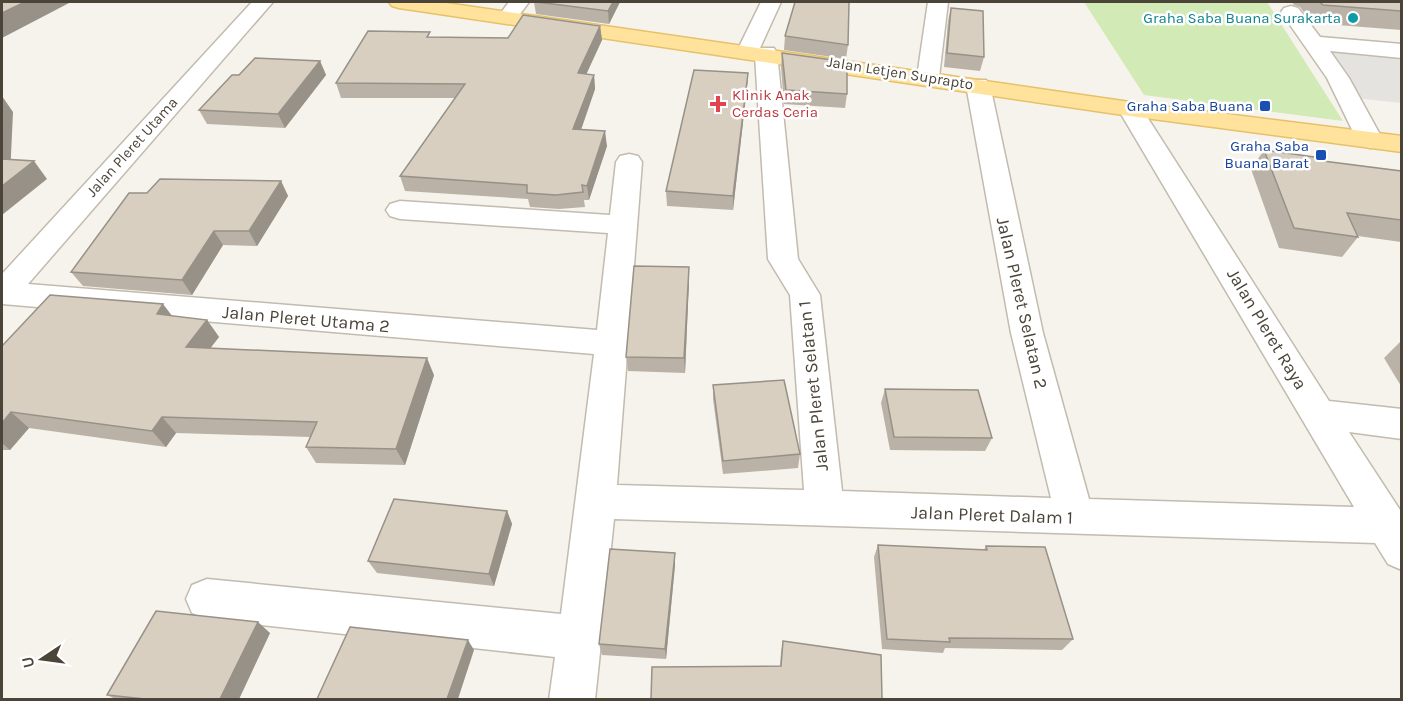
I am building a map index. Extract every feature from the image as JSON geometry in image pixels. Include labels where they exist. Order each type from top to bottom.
[{"type":"main road","name":"Jalan Letjen Suprapto","points":[[399,2],[513,10],[757,52],[1130,109],[1401,144]]},
{"type":"street","name":"Jalan Pleret Utama","points":[[2,292],[263,2]]},
{"type":"street","points":[[757,52],[771,2]]},
{"type":"street","points":[[928,77],[938,2]]},
{"type":"street","points":[[1291,12],[1338,78],[1371,140]]},
{"type":"street","points":[[1313,43],[1401,51]]},
{"type":"street","name":"Jalan Pleret Selatan 1","points":[[757,52],[783,259],[789,271],[800,281],[805,295],[825,509]]},
{"type":"street","name":"Jalan Pleret Selatan 2","points":[[978,85],[1027,333],[1075,518]]},
{"type":"street","name":"Jalan Pleret Raya","points":[[1130,109],[1395,538]]},
{"type":"street","points":[[572,699],[596,501],[621,225],[629,162]]},
{"type":"street","points":[[400,210],[621,225]]},
{"type":"street","name":"Jalan Pleret Utama 2","points":[[2,292],[62,299],[610,343]]},
{"type":"street","points":[[1319,414],[1401,424]]},
{"type":"street","name":"Jalan Pleret Dalam 1","points":[[596,501],[1075,518],[1395,538]]},
{"type":"street","points":[[207,598],[581,638]]},
{"type":"green space","points":[[1084,2],[1267,2],[1343,121],[1144,95]]},
{"type":"shaded area","points":[[1297,33],[1401,43],[1401,103],[1337,96]]},
{"type":"building","points":[[2,2],[25,2],[2,13]]},
{"type":"building","points":[[537,2],[613,2],[608,11]]},
{"type":"building","points":[[795,2],[849,2],[848,45],[785,36]]},
{"type":"building","points":[[1320,2],[1401,2],[1401,11],[1323,5]]},
{"type":"building","points":[[951,8],[983,11],[984,57],[947,53]]},
{"type":"building","points":[[523,15],[600,26],[578,73],[594,75],[573,129],[605,131],[587,186],[582,185],[583,192],[556,195],[527,193],[527,185],[400,176],[465,84],[336,83],[368,31],[430,32],[427,37],[508,38]]},
{"type":"building","points":[[782,53],[847,62],[847,94],[786,90]]},
{"type":"building","points":[[255,58],[320,61],[278,114],[199,110],[232,75],[239,75]]},
{"type":"building","points":[[694,70],[748,73],[733,196],[666,191]]},
{"type":"building","points":[[1264,150],[1321,158],[1323,161],[1401,171],[1401,220],[1347,213],[1358,237],[1294,228]]},
{"type":"building","points":[[2,159],[34,161],[2,186]]},
{"type":"building","points":[[160,179],[281,181],[249,231],[214,231],[182,280],[71,272],[129,193],[147,193]]},
{"type":"building","points":[[634,266],[689,267],[684,358],[626,357]]},
{"type":"building","points":[[50,295],[163,304],[157,314],[207,320],[186,347],[427,358],[396,449],[306,447],[317,422],[162,417],[152,431],[11,412],[2,423],[2,346]]},
{"type":"building","points":[[784,380],[800,454],[723,461],[713,385]]},
{"type":"building","points":[[885,389],[978,390],[992,438],[894,437]]},
{"type":"building","points":[[394,499],[507,511],[489,574],[368,561]]},
{"type":"building","points":[[878,545],[987,550],[986,546],[1045,547],[1073,639],[949,638],[950,642],[887,639]]},
{"type":"building","points":[[610,549],[675,553],[665,649],[599,644]]},
{"type":"building","points":[[156,611],[258,622],[220,699],[145,699],[107,695]]},
{"type":"building","points":[[350,627],[468,640],[447,699],[317,699]]},
{"type":"building","points":[[783,641],[881,655],[882,699],[651,699],[652,667],[781,666]]},
{"type":"place","name":"Graha Saba Buana Surakarta","points":[[1353,18]]},
{"type":"place","name":"Klinik Anak Cerdas Ceria","points":[[718,104]]},
{"type":"place","name":"Graha Saba Buana","points":[[1265,106]]},
{"type":"place","name":"Graha Saba Buana Barat","points":[[1321,155]]}]
